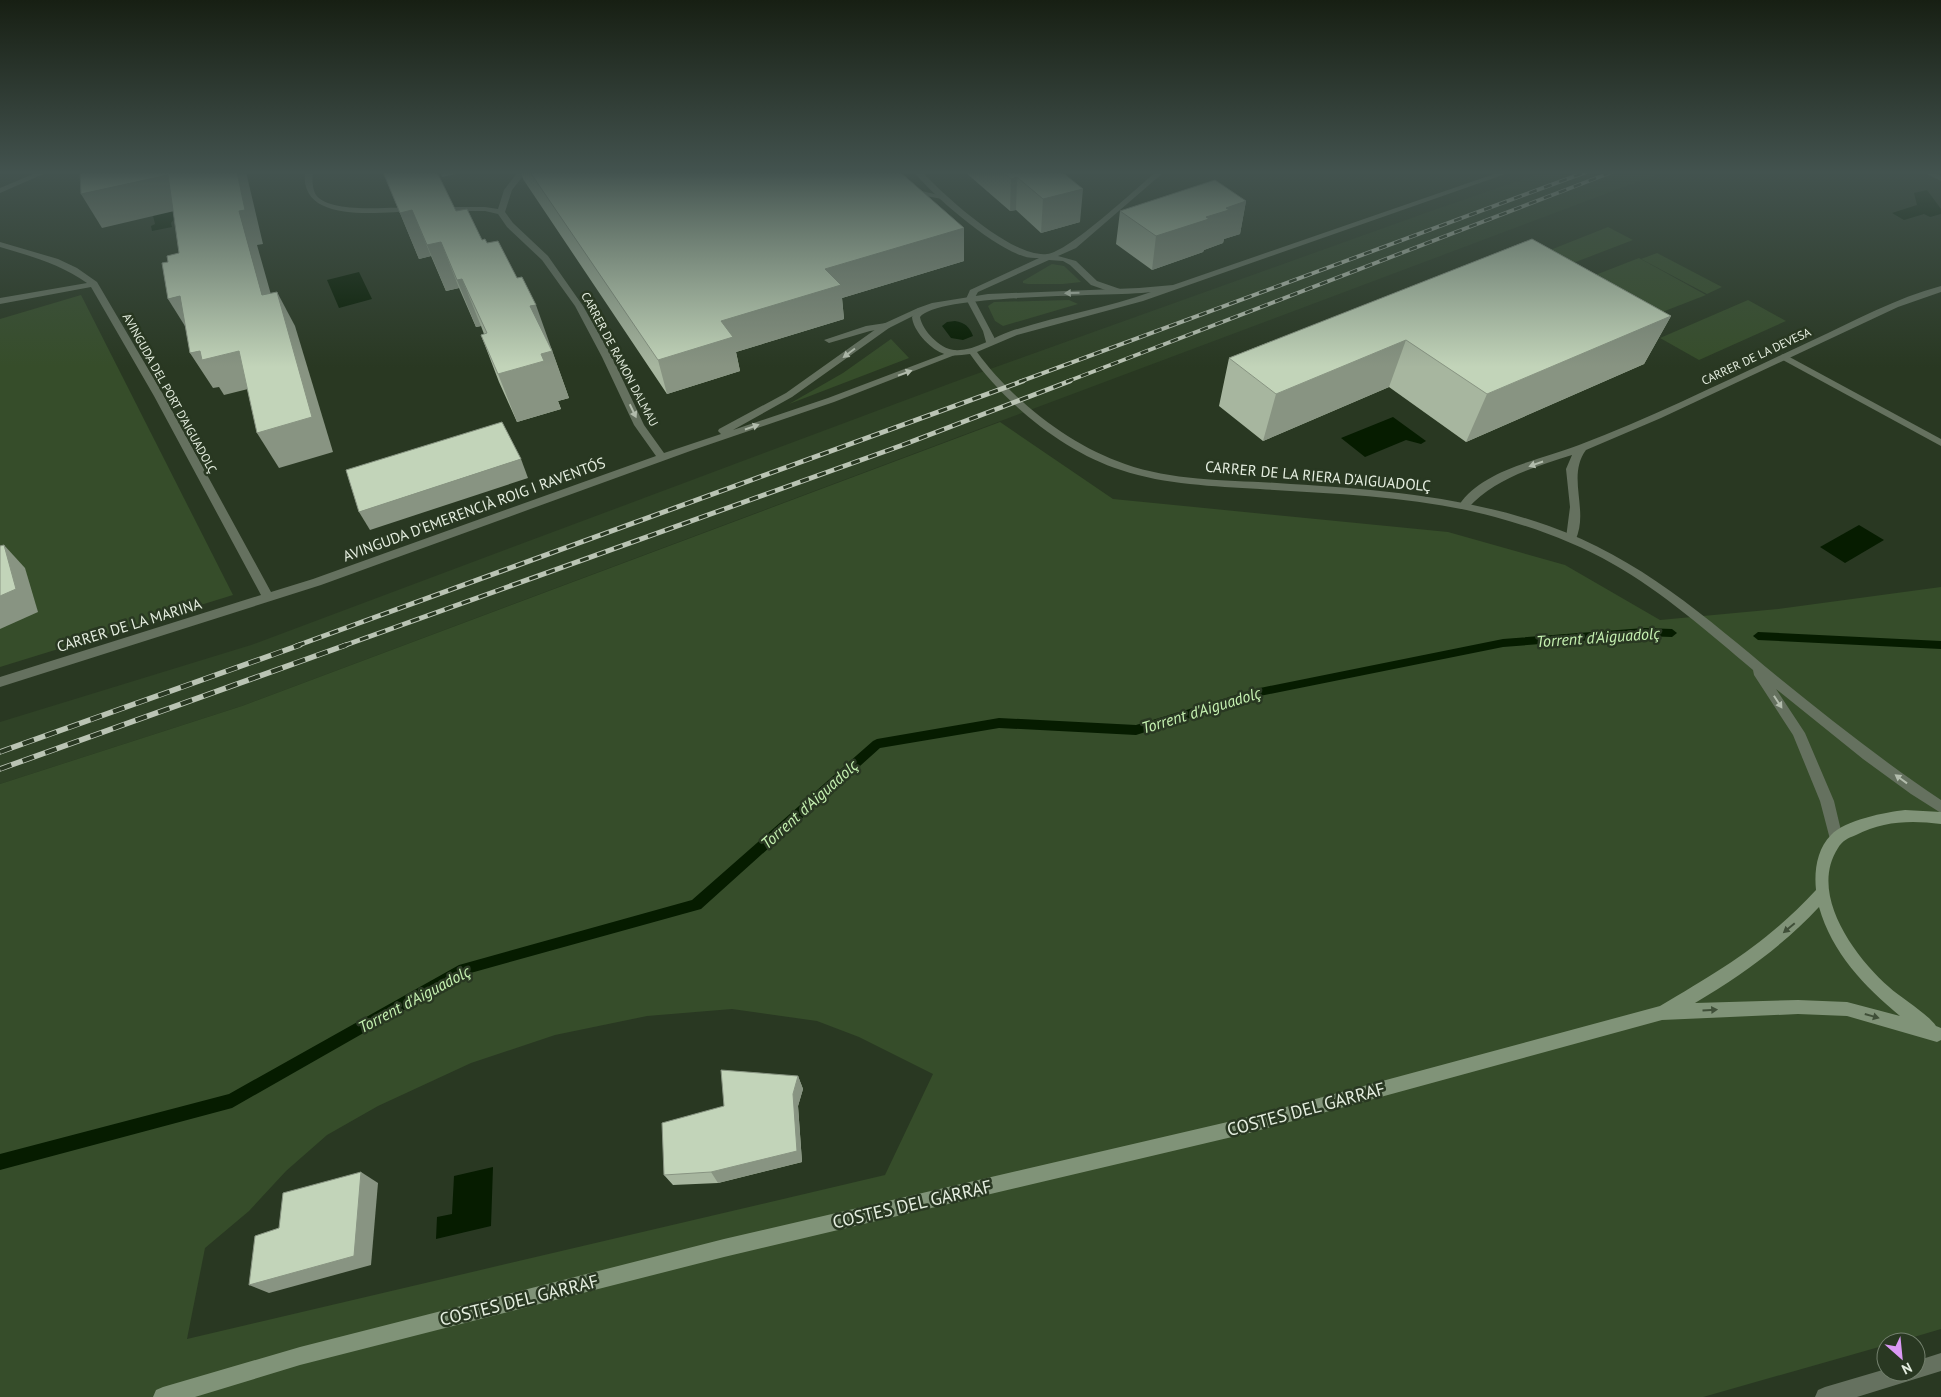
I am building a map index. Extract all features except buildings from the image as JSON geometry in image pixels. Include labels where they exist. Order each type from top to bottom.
[{"type":"main road","points":[[1939,1035],[1870,981],[1843,947],[1827,912],[1822,892],[1822,876],[1826,856],[1836,838],[1862,824],[1892,815],[1941,818]]},
{"type":"main road","points":[[1662,1013],[1708,988],[1753,957],[1801,918],[1822,892]]},
{"type":"main road","points":[[1662,1013],[1798,1007],[1847,1009],[1939,1035]]},
{"type":"main road","name":"COSTES DEL GARRAF","points":[[163,1397],[310,1353],[734,1246],[1249,1125],[1662,1013]]},
{"type":"street","name":"CARRER DE RAMON DALMAU","points":[[523,237],[545,258],[579,306],[607,357],[639,425],[662,458]]},
{"type":"street","points":[[994,237],[1011,247],[1032,255],[1054,256],[1073,263],[1094,283],[1120,292]]},
{"type":"street","points":[[1083,237],[1073,246],[1054,256],[974,290],[970,299],[979,319],[990,333],[991,342],[1027,330],[1117,307],[1318,237]]},
{"type":"street","points":[[0,244],[54,261],[74,270],[94,284]]},
{"type":"street","points":[[0,301],[94,284]]},
{"type":"street","name":"AVINGUDA DEL PORT D'AIGUADOLÇ","points":[[94,284],[159,396],[268,598]]},
{"type":"street","points":[[970,299],[1120,292],[1173,287]]},
{"type":"street","name":"CARRER DE LA DEVESA","points":[[1464,505],[1475,493],[1491,482],[1534,464],[1582,448],[1658,416],[1895,305],[1941,289]]},
{"type":"street","name":"AVINGUDA D'EMERENCIÀ ROIG I RAVENTÓS","points":[[689,448],[789,395],[886,326],[921,310],[970,299]]},
{"type":"street","points":[[921,310],[916,317],[917,324],[921,330],[937,346],[955,353]]},
{"type":"street","points":[[829,340],[869,328],[886,326]]},
{"type":"street","name":"AVINGUDA D'EMERENCIÀ ROIG I RAVENTÓS","points":[[268,598],[689,448],[831,400],[955,353],[972,351],[991,342]]},
{"type":"street","name":"CARRER DE LA RIERA D'AIGUADOLÇ","points":[[972,351],[991,375],[1036,419],[1074,447],[1095,458],[1136,473],[1169,479],[1373,494],[1464,505],[1514,518],[1571,538],[1631,570],[1675,599],[1883,766],[1941,807]]},
{"type":"street","points":[[1784,357],[1941,444]]},
{"type":"street","points":[[1571,538],[1575,516],[1575,501],[1570,480],[1571,465],[1582,448]]},
{"type":"street","name":"CARRER DE LA MARINA","points":[[0,682],[268,598]]},
{"type":"street","name":"CARRER DE LA RIERA D'AIGUADOLÇ","points":[[1752,661],[1799,734],[1827,801],[1836,838]]},
{"type":"street","points":[[1926,1367],[1941,1362]]},
{"type":"street","points":[[1825,1397],[1876,1382]]},
{"type":"shaded area","points":[[1358,237],[1490,237],[242,706],[0,784],[0,722],[251,645],[954,382]]},
{"type":"shaded area","points":[[1582,237],[1628,237],[1633,240],[1547,273],[1525,260]]},
{"type":"shaded area","points":[[1657,253],[1722,287],[1707,294],[1641,259]]},
{"type":"shaded area","points":[[1639,258],[1706,295],[1652,316],[1585,279]]},
{"type":"shaded area","points":[[1052,264],[1064,266],[1081,282],[1063,284],[1023,283],[1023,281]]},
{"type":"shaded area","points":[[359,272],[372,299],[339,308],[327,280]]},
{"type":"shaded area","points":[[81,295],[233,595],[0,667],[0,319]]},
{"type":"shaded area","points":[[1069,300],[1078,304],[1003,326],[995,321],[988,306],[994,302]]},
{"type":"shaded area","points":[[1748,300],[1786,321],[1699,360],[1660,338]]},
{"type":"shaded area","points":[[955,321],[966,326],[973,336],[963,340],[951,338],[942,326],[947,322]]},
{"type":"shaded area","points":[[891,339],[909,358],[789,404],[843,373]]},
{"type":"shaded area","points":[[1393,417],[1426,441],[1421,444],[1406,440],[1365,457],[1341,438]]},
{"type":"shaded area","points":[[1000,422],[1113,499],[1448,532],[1565,565],[1660,620],[1778,609],[1941,587],[1941,1329],[1926,1333],[1876,1332],[1876,1348],[1703,1397],[0,1397],[0,784],[242,706]],"holes":[[[732,1009],[817,1021],[859,1037],[933,1074],[885,1175],[187,1339],[205,1248],[249,1211],[286,1171],[327,1135],[378,1106],[471,1063],[555,1035],[647,1016]]]},
{"type":"shaded area","points":[[1859,525],[1884,540],[1845,563],[1820,547]]},
{"type":"shaded area","points":[[493,1167],[491,1226],[436,1239],[437,1217],[452,1214],[454,1176]]},
{"type":"waterway","name":"Torrent d'Aiguadolç","points":[[0,1162],[232,1101],[464,969],[696,905],[877,744],[999,723],[1136,730],[1260,692],[1503,643],[1644,632],[1672,633]]},
{"type":"waterway","name":"Torrent d'Aiguadolç","points":[[1758,636],[1941,645]]},
{"type":"railway","points":[[1019,382],[1410,237]]},
{"type":"railway","points":[[1066,382],[1442,237]]},
{"type":"railway","points":[[296,646],[1023,381]]},
{"type":"railway","points":[[343,646],[900,446],[1070,381]]},
{"type":"railway","points":[[0,752],[300,645]]},
{"type":"railway","points":[[0,769],[346,645]]}]
